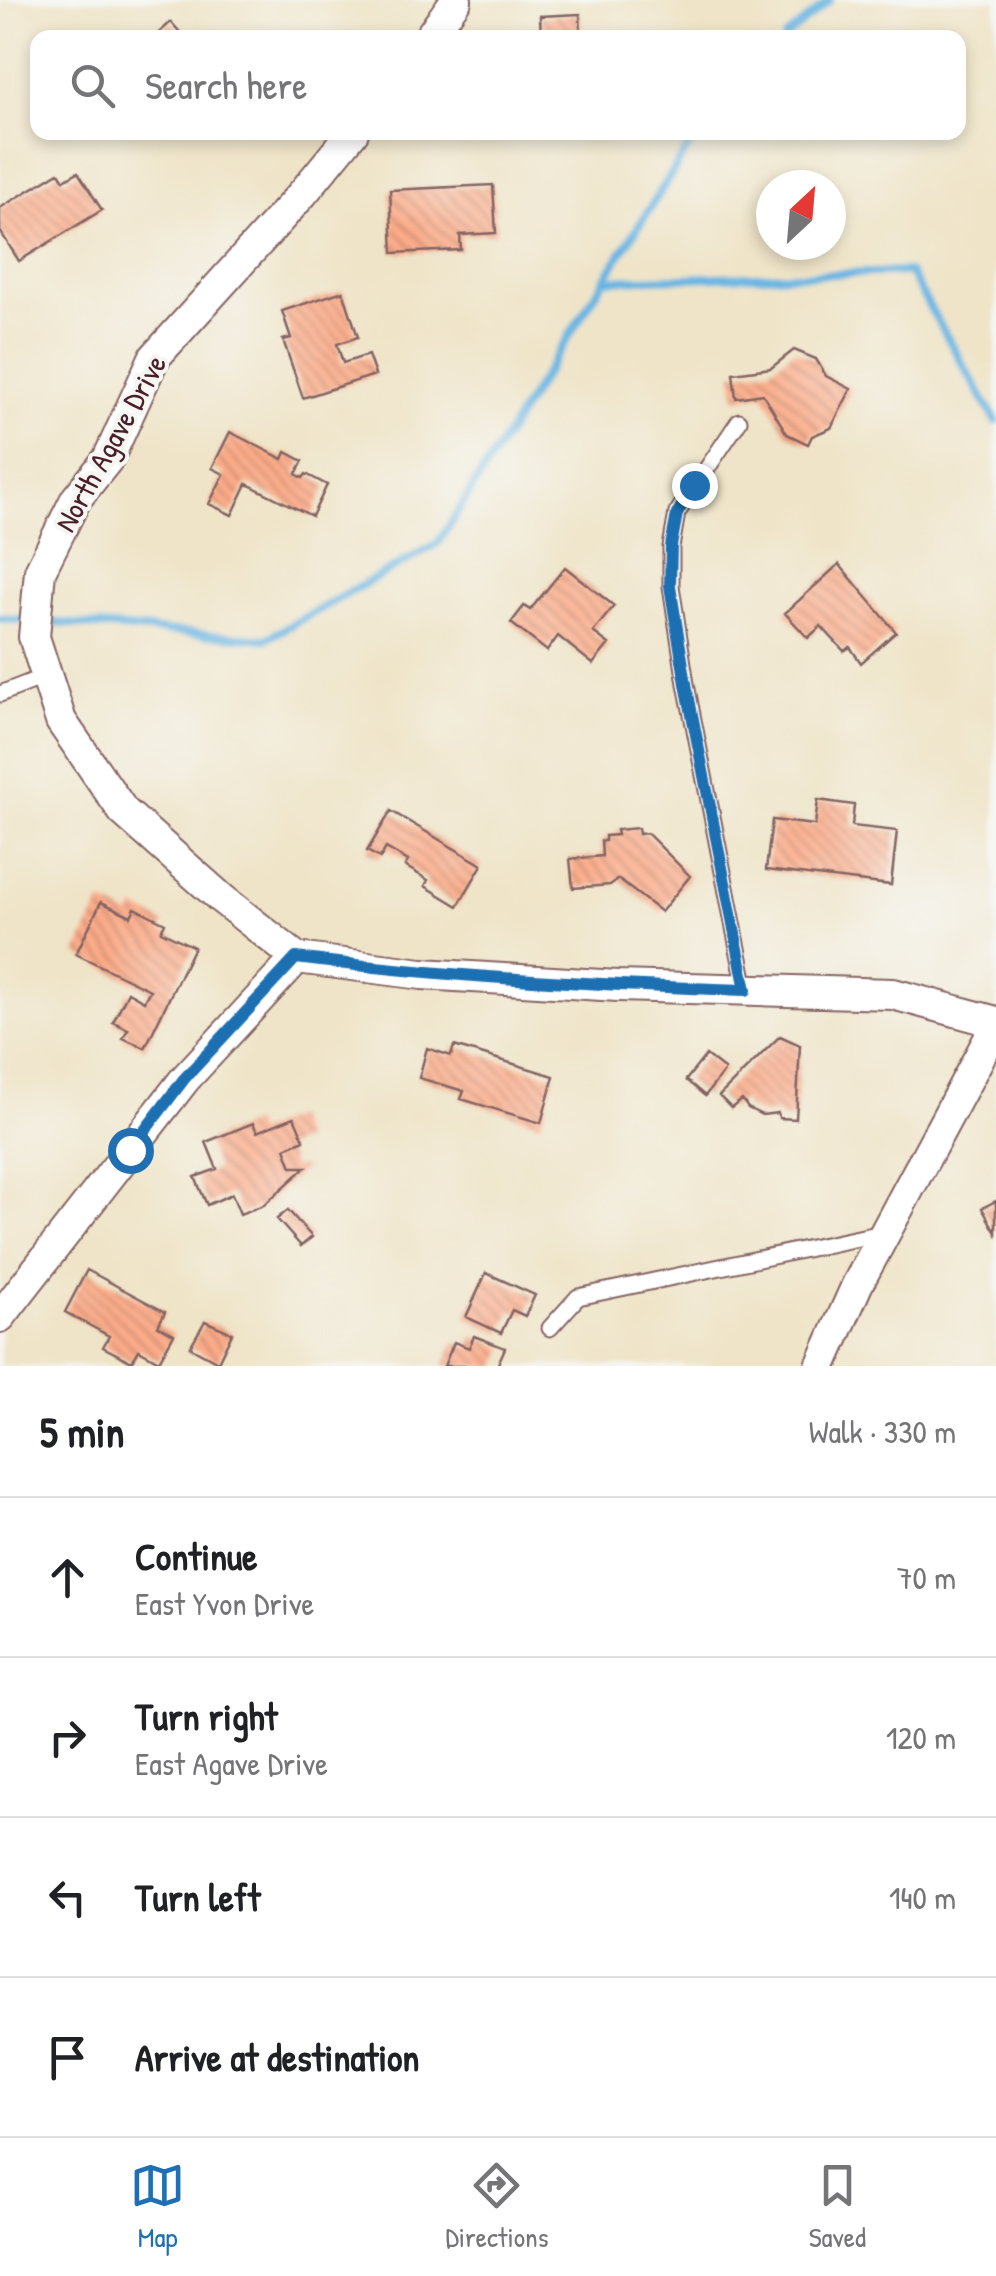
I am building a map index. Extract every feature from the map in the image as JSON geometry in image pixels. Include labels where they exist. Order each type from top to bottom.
[{"type":"street","points":[[435,30],[456,0]]},
{"type":"street","name":"North Agave Drive","points":[[296,958],[123,811],[61,721],[34,637],[40,571],[76,499],[108,459],[154,358],[346,140]]},
{"type":"street","points":[[0,1318],[184,1079],[296,958],[422,974],[618,986],[893,994],[996,1024],[820,1366]]},
{"type":"lane","points":[[739,421],[677,514],[670,586],[746,990]]},
{"type":"lane","points":[[0,694],[46,676]]},
{"type":"lane","points":[[550,1328],[578,1297],[886,1232]]},
{"type":"building","points":[[580,14],[581,30],[541,30],[540,16]]},
{"type":"building","points":[[171,22],[178,30],[162,30]]},
{"type":"building","points":[[59,172],[64,180],[78,172],[102,210],[19,261],[0,231],[0,208]]},
{"type":"building","points":[[493,185],[496,233],[460,235],[461,250],[393,253],[390,190]]},
{"type":"building","points":[[343,291],[358,337],[337,344],[343,363],[368,355],[375,375],[303,398],[283,340],[291,338],[282,311]]},
{"type":"building","points":[[794,350],[816,359],[826,376],[851,389],[831,428],[812,436],[808,444],[787,434],[763,394],[736,398],[733,373],[771,368]]},
{"type":"building","points":[[230,432],[283,459],[286,452],[303,461],[296,474],[303,478],[306,474],[327,485],[312,516],[247,484],[232,515],[209,504],[224,474],[212,468]]},
{"type":"building","points":[[839,564],[896,632],[861,663],[850,647],[844,651],[821,626],[808,638],[785,613]]},
{"type":"building","points":[[565,567],[614,606],[593,632],[609,644],[593,664],[558,636],[547,651],[511,623],[524,606],[530,610]]},
{"type":"building","points":[[818,800],[854,805],[852,826],[897,831],[891,885],[766,870],[772,820],[815,825]]},
{"type":"building","points":[[391,811],[482,865],[458,906],[425,886],[428,880],[405,866],[408,861],[386,848],[380,858],[367,851]]},
{"type":"building","points":[[638,828],[639,834],[647,833],[690,876],[661,912],[618,879],[610,885],[573,888],[570,859],[602,856],[601,841],[605,841],[605,836],[617,835],[616,830]]},
{"type":"building","points":[[101,902],[131,916],[135,908],[165,923],[161,931],[194,947],[145,1048],[123,1038],[128,1029],[113,1022],[128,992],[144,1001],[150,990],[76,954]]},
{"type":"building","points":[[780,1036],[800,1045],[796,1119],[779,1118],[778,1113],[762,1115],[742,1100],[731,1108],[719,1096]]},
{"type":"building","points":[[454,1046],[554,1076],[541,1123],[461,1099],[464,1091],[419,1078],[427,1048],[451,1056]]},
{"type":"building","points":[[706,1055],[725,1070],[705,1096],[686,1080]]},
{"type":"building","points":[[294,1117],[304,1140],[285,1148],[292,1167],[306,1167],[264,1205],[240,1214],[232,1194],[207,1205],[195,1177],[217,1169],[206,1142],[253,1123],[257,1132]]},
{"type":"building","points":[[996,1201],[996,1233],[982,1208]]},
{"type":"building","points":[[288,1210],[312,1237],[301,1246],[277,1219]]},
{"type":"building","points":[[87,1270],[165,1312],[158,1326],[174,1334],[159,1361],[139,1350],[132,1362],[103,1347],[109,1336],[65,1312]]},
{"type":"building","points":[[486,1273],[535,1295],[525,1316],[512,1310],[501,1333],[466,1317]]},
{"type":"building","points":[[205,1321],[232,1333],[218,1362],[190,1347]]},
{"type":"building","points":[[474,1336],[505,1348],[497,1366],[444,1366],[454,1342],[469,1348]]},
{"type":"waterway","points":[[794,30],[830,0]]},
{"type":"waterway","points":[[44,622],[266,639],[438,543],[693,140]]},
{"type":"waterway","points":[[605,280],[909,272],[996,421]]},
{"type":"waterway","points":[[0,618],[30,621]]},
{"type":"route","points":[[130,1150],[184,1079],[296,958],[422,974],[746,990],[670,586],[677,514],[694,485]]}]
